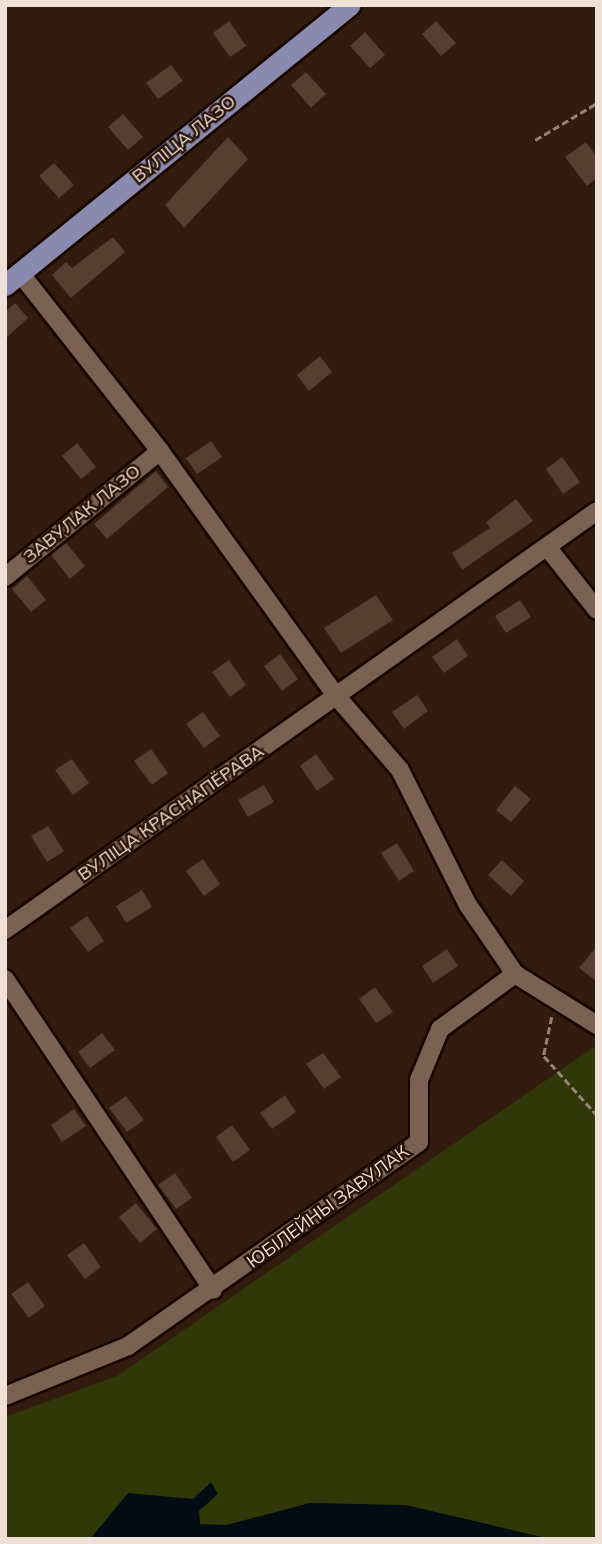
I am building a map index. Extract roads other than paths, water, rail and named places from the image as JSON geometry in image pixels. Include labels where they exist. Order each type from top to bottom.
[{"type":"main road","name":"ВУЛІЦА ЛАЗО","points":[[12,279],[349,5]]},
{"type":"street","name":"ВУЛІЦА ЛАЗО","points":[[12,279],[160,451]]},
{"type":"street","name":"ЗАВУЛАК ЛАЗО","points":[[5,578],[160,451]]},
{"type":"street","points":[[160,451],[337,697],[400,770],[468,905],[515,974],[597,1025]]},
{"type":"street","name":"ВУЛІЦА КРАСНАПЁРАВА","points":[[5,930],[597,512]]},
{"type":"street","points":[[547,547],[597,610]]},
{"type":"street","name":"ЮБІЛЕЙНЫ ЗАВУЛАК","points":[[5,1396],[128,1346],[213,1290],[419,1142],[418,1080],[440,1029],[515,974]]},
{"type":"street","points":[[5,979],[213,1290]]}]
